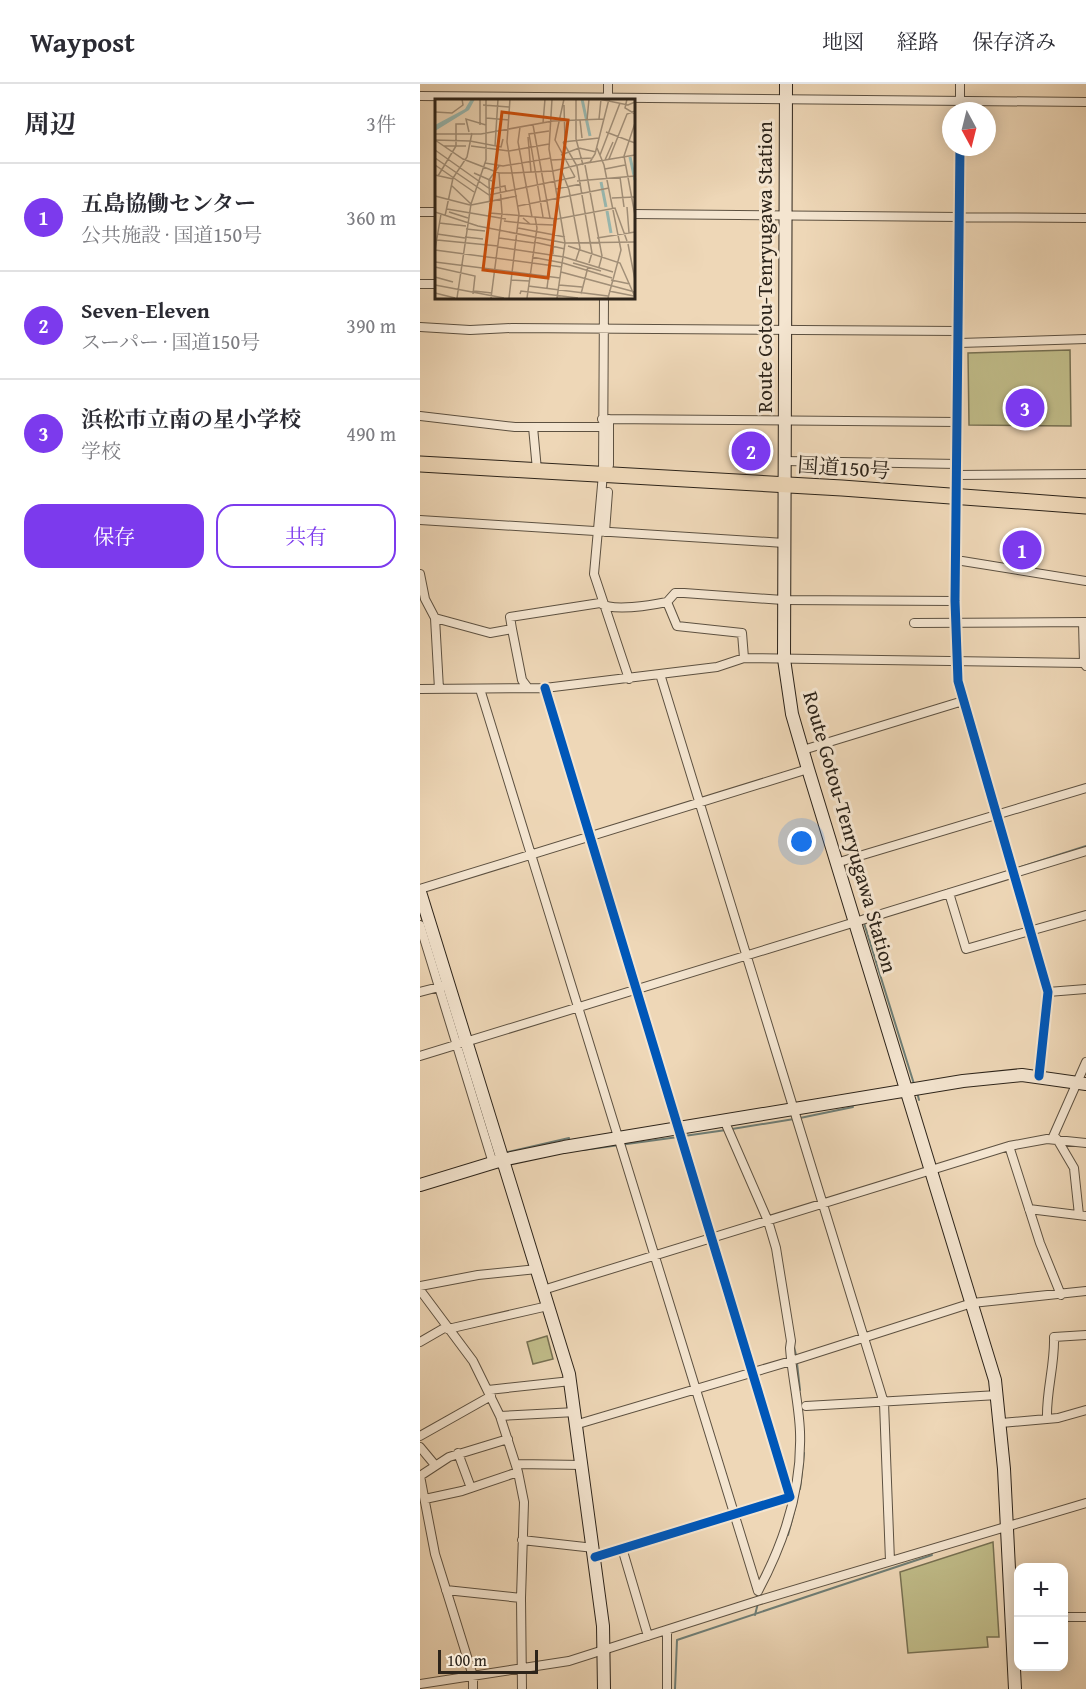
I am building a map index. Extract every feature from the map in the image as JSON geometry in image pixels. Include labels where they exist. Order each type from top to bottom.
[{"type":"highway","name":"国道150号","points":[[420,464],[537,470],[606,470],[784,486],[1086,506]]},
{"type":"street","points":[[420,96],[608,99],[608,84]]},
{"type":"street","name":"Route Gotou-Tenryugawa Station","points":[[786,84],[783,600],[784,659],[792,714],[998,1395],[1006,1527],[1015,1617]]},
{"type":"street","points":[[960,84],[960,101]]},
{"type":"street","points":[[634,99],[1086,102]]},
{"type":"street","points":[[960,156],[955,602],[958,681],[1048,992],[1039,1076]]},
{"type":"street","points":[[634,214],[1086,218]]},
{"type":"street","points":[[601,531],[606,470],[604,298]]},
{"type":"street","points":[[420,327],[470,330],[512,328],[958,331]]},
{"type":"street","points":[[959,343],[1086,339]]},
{"type":"street","points":[[420,416],[533,427],[604,422],[958,422]]},
{"type":"street","points":[[533,427],[537,470]]},
{"type":"street","points":[[784,461],[958,464]]},
{"type":"street","points":[[958,475],[1086,474]]},
{"type":"street","points":[[608,492],[594,574],[629,679]]},
{"type":"street","points":[[420,520],[784,543]]},
{"type":"street","points":[[956,560],[1086,581]]},
{"type":"street","points":[[420,574],[422,599],[435,618],[439,689]]},
{"type":"street","points":[[528,688],[522,680],[510,617],[600,603],[604,606],[632,607],[667,602],[675,593],[783,600],[955,602]]},
{"type":"street","points":[[667,602],[677,626],[742,633],[744,658]]},
{"type":"street","points":[[435,618],[490,633],[512,629]]},
{"type":"street","points":[[420,689],[545,688],[717,667],[744,658],[1085,664],[1085,622],[914,623]]},
{"type":"street","points":[[660,674],[884,1403],[890,1561]]},
{"type":"street","points":[[522,1540],[594,1552],[622,1548],[790,1497],[545,688]]},
{"type":"street","points":[[480,689],[735,1514],[757,1596]]},
{"type":"street","points":[[803,750],[963,701]]},
{"type":"street","points":[[443,985],[420,890],[808,769]]},
{"type":"street","points":[[836,863],[1086,788]]},
{"type":"street","points":[[420,1056],[1086,851]]},
{"type":"street","points":[[949,892],[966,949],[1086,915]]},
{"type":"street","points":[[420,925],[443,985],[498,1161],[537,1269],[571,1381],[594,1552],[604,1650],[604,1689]]},
{"type":"street","points":[[420,992],[443,985]]},
{"type":"street","points":[[1048,992],[1086,989]]},
{"type":"street","points":[[1054,1139],[1082,1083],[1086,1062]]},
{"type":"street","points":[[420,1184],[498,1161],[618,1138],[906,1090],[1004,1076],[1039,1076],[1082,1083]]},
{"type":"street","points":[[724,1120],[768,1221],[776,1248],[792,1344],[791,1361],[800,1430],[800,1472],[791,1517],[757,1596]]},
{"type":"street","points":[[1029,1209],[1083,1216],[1074,1168],[1054,1139]]},
{"type":"street","points":[[543,1290],[1009,1146],[1054,1139],[1086,1143]]},
{"type":"street","points":[[1009,1146],[1029,1209],[1061,1295]]},
{"type":"street","points":[[522,1689],[521,1598],[524,1502],[517,1468],[500,1416],[473,1361],[420,1288],[478,1275],[537,1269]]},
{"type":"street","points":[[500,1416],[577,1418],[791,1361],[972,1303],[1086,1291]]},
{"type":"street","points":[[420,1342],[447,1328],[548,1306]]},
{"type":"street","points":[[1047,1419],[1047,1388],[1054,1361],[1054,1337],[1086,1335]]},
{"type":"street","points":[[420,1436],[489,1393],[571,1381]]},
{"type":"street","points":[[807,1406],[998,1395]]},
{"type":"street","points":[[1000,1423],[1047,1419],[1086,1410]]},
{"type":"street","points":[[473,1689],[473,1676],[435,1554],[420,1476],[458,1453],[508,1439]]},
{"type":"street","points":[[420,1447],[435,1465]]},
{"type":"street","points":[[458,1453],[471,1488]]},
{"type":"street","points":[[425,1499],[471,1488],[517,1468],[583,1465]]},
{"type":"street","points":[[420,1684],[569,1661],[667,1630],[757,1596],[890,1561],[1086,1503]]},
{"type":"street","points":[[622,1548],[648,1636]]},
{"type":"street","points":[[446,1590],[521,1598]]},
{"type":"street","points":[[1068,1617],[1086,1617]]},
{"type":"street","points":[[667,1630],[667,1689]]},
{"type":"street","name":"Route Gotou-Tenryugawa Station","points":[[1015,1671],[1015,1689]]},
{"type":"shaded area","points":[[1070,350],[1071,426],[969,425],[968,353]]},
{"type":"shaded area","points":[[547,1336],[553,1359],[533,1364],[527,1342]]},
{"type":"shaded area","points":[[993,1542],[999,1637],[987,1637],[988,1647],[908,1653],[900,1572]]},
{"type":"waterway","points":[[1015,869],[1086,846]]},
{"type":"waterway","points":[[863,918],[862,916],[880,910]]},
{"type":"waterway","points":[[864,923],[914,1084]]},
{"type":"waterway","points":[[917,1092],[919,1100]]},
{"type":"waterway","points":[[800,1118],[853,1107]]},
{"type":"waterway","points":[[732,1129],[794,1119]]},
{"type":"waterway","points":[[684,1136],[726,1130]]},
{"type":"waterway","points":[[583,1150],[678,1137]]},
{"type":"waterway","points":[[504,1153],[569,1138],[569,1141]]},
{"type":"waterway","points":[[794,1347],[796,1355]]},
{"type":"waterway","points":[[797,1363],[800,1390]]},
{"type":"waterway","points":[[800,1489],[804,1453]]},
{"type":"waterway","points":[[788,1535],[797,1500]]},
{"type":"waterway","points":[[675,1689],[677,1640],[932,1555]]},
{"type":"waterway","points":[[755,1615],[758,1603]]},
{"type":"cycle path","points":[[960,156],[955,601],[958,681],[1048,992],[1039,1076]]},
{"type":"cycle path","points":[[545,688],[790,1497],[595,1557]]},
{"type":"place","name":"浜松市立南の星小学校","points":[[1025,408]]},
{"type":"place","name":"Seven-Eleven","points":[[751,451]]},
{"type":"place","name":"五島協働センター","points":[[1022,550]]}]
